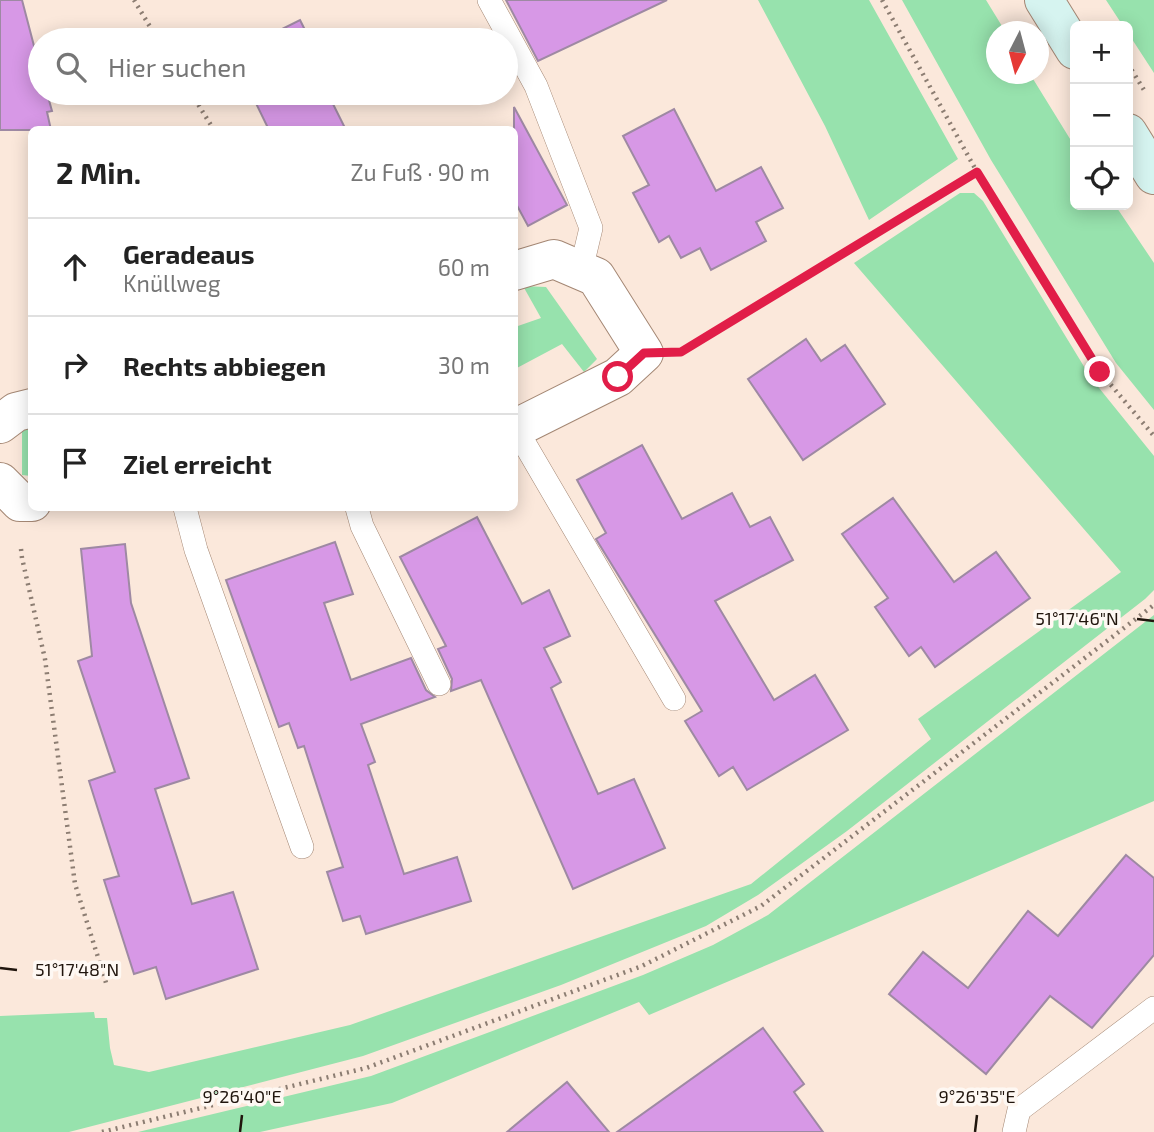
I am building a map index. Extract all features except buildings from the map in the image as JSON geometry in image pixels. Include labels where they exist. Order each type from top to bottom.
[{"type":"main road","points":[[1044,0],[1070,42]]},
{"type":"main road","points":[[1133,141],[1154,175]]},
{"type":"street","points":[[518,270],[554,259],[596,277],[644,353],[618,377],[518,427]]},
{"type":"street","points":[[0,424],[16,412],[28,409]]},
{"type":"lane","points":[[489,0],[504,28]]},
{"type":"lane","points":[[518,53],[536,86],[591,228],[582,270]]},
{"type":"lane","points":[[518,434],[674,699]]},
{"type":"lane","points":[[186,511],[196,550],[302,847]]},
{"type":"lane","points":[[358,511],[362,526],[439,684]]},
{"type":"lane","points":[[1014,1132],[1019,1110],[1154,1008]]},
{"type":"path","points":[[134,0],[151,28]]},
{"type":"path","points":[[882,0],[977,172],[1100,372],[1154,436]]},
{"type":"path","points":[[1133,72],[1147,95]]},
{"type":"path","points":[[198,105],[212,126]]},
{"type":"path","points":[[644,353],[681,352],[977,172]]},
{"type":"path","points":[[17,496],[22,558],[45,659],[75,884],[107,986]]},
{"type":"path","points":[[102,1132],[366,1068],[642,966],[761,906],[1154,605]]},
{"type":"green space","points":[[758,0],[869,0],[958,159],[869,220],[825,126]]},
{"type":"green space","points":[[902,0],[986,0],[999,21],[986,21],[986,84],[1036,84],[1070,139],[1070,210],[1118,210],[1154,263],[1154,410],[1116,363],[991,160]]},
{"type":"green space","points":[[1106,0],[1154,0],[1154,73],[1133,41],[1133,21],[1120,21]]},
{"type":"green space","points":[[960,193],[974,193],[983,201],[1091,378],[1154,456],[1154,590],[1145,599],[847,831],[758,895],[706,926],[561,985],[363,1056],[69,1132],[0,1132],[0,1016],[94,1012],[95,1018],[107,1018],[114,1065],[149,1072],[350,1025],[751,884],[931,739],[918,719],[1121,572],[854,263]]},
{"type":"green space","points":[[523,286],[546,287],[597,359],[584,372],[562,344],[518,367],[518,326],[541,318]]},
{"type":"green space","points":[[28,427],[28,476],[22,475],[22,428]]},
{"type":"green space","points":[[1154,615],[1154,801],[649,1015],[639,1002],[392,1103],[260,1132],[138,1132],[371,1076],[643,975],[713,945],[768,915]]},
{"type":"route","points":[[618,377],[644,353],[681,352],[977,172],[1100,372]]}]
